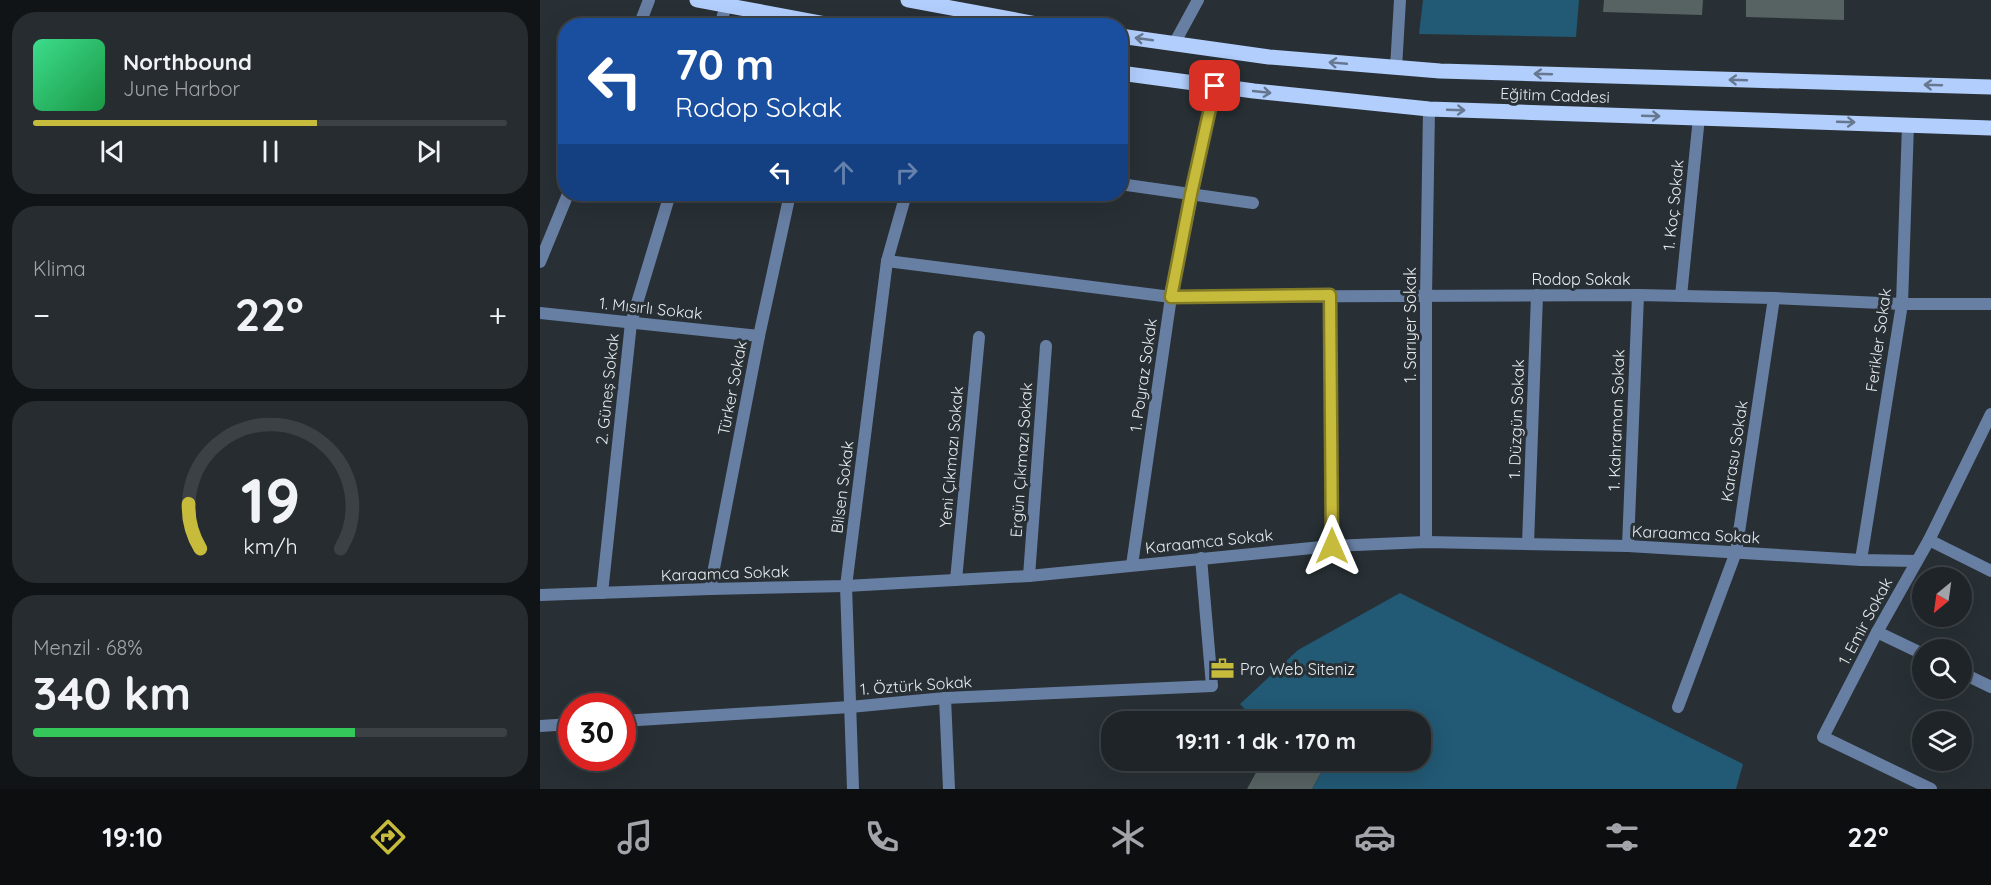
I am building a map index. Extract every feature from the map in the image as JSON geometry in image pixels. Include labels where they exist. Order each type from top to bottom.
[{"type":"main road","points":[[697,0],[794,18]]},
{"type":"main road","points":[[908,0],[935,2],[1010,18]]},
{"type":"main road","points":[[1128,37],[1269,57],[1440,71],[1991,87]]},
{"type":"main road","name":"Eğitim Caddesi","points":[[1128,74],[1215,86],[1429,109],[1991,128]]},
{"type":"street","points":[[642,18],[649,0]]},
{"type":"street","points":[[1174,44],[1198,0]]},
{"type":"street","points":[[1396,68],[1400,0]]},
{"type":"street","points":[[722,18],[726,5]]},
{"type":"street","name":"1. Poyraz Sokak","points":[[1132,565],[1171,297],[1215,86]]},
{"type":"street","name":"1. Sarıyer Sokak","points":[[1426,542],[1429,109]]},
{"type":"street","name":"1. Koç Sokak","points":[[1681,296],[1699,117]]},
{"type":"street","name":"Ferikler Sokak","points":[[1861,560],[1902,304],[1908,124]]},
{"type":"street","points":[[1128,185],[1253,202]]},
{"type":"street","points":[[540,262],[565,201]]},
{"type":"street","name":"2. Güneş Sokak","points":[[602,593],[631,323],[668,201]]},
{"type":"street","name":"Türker Sokak","points":[[710,589],[759,336],[788,201]]},
{"type":"street","name":"Bilsen Sokak","points":[[853,789],[846,586],[887,261],[904,201]]},
{"type":"street","name":"Rodop Sokak","points":[[887,261],[1171,297],[1638,295],[1902,304],[1991,304]]},
{"type":"street","points":[[1330,295],[1332,546]]},
{"type":"street","name":"1. Düzgün Sokak","points":[[1528,544],[1537,295]]},
{"type":"street","name":"1. Kahraman Sokak","points":[[1628,546],[1638,295]]},
{"type":"street","name":"Karasu Sokak","points":[[1678,706],[1736,552],[1774,298]]},
{"type":"street","name":"1. Mısırlı Sokak","points":[[540,313],[759,336]]},
{"type":"street","name":"Yeni Çıkmazı Sokak","points":[[956,580],[979,337]]},
{"type":"street","name":"Ergün Çıkmazı Sokak","points":[[1029,576],[1046,346]]},
{"type":"street","name":"1. Emir Sokak","points":[[1930,789],[1823,737],[1877,632],[1929,540],[1991,414]]},
{"type":"street","points":[[1929,540],[1991,571]]},
{"type":"street","name":"Karaamca Sokak","points":[[540,595],[846,586],[1029,576],[1332,546],[1426,542],[1628,546],[1861,560],[1917,561]]},
{"type":"street","name":"1. Öztürk Sokak","points":[[636,720],[850,707],[945,698],[1212,686],[1201,558]]},
{"type":"street","points":[[1877,632],[1912,649]]},
{"type":"street","points":[[1972,678],[1991,687]]},
{"type":"street","points":[[945,698],[949,789]]},
{"type":"street","points":[[540,726],[558,725]]},
{"type":"shaded area","points":[[1423,0],[1579,0],[1576,37],[1419,34]]},
{"type":"shaded area","points":[[1400,593],[1743,764],[1736,789],[1312,789],[1322,771],[1431,771],[1431,711],[1247,711],[1240,704],[1298,650]]},
{"type":"building","points":[[1604,0],[1703,0],[1702,15],[1603,12]]},
{"type":"building","points":[[1746,0],[1844,0],[1844,20],[1746,17]]},
{"type":"building","points":[[1257,771],[1322,771],[1312,789],[1247,789]]},
{"type":"place","name":"Pro Web Siteniz","points":[[1222,669]]},
{"type":"route","points":[[1215,86],[1171,297],[1330,295],[1332,546]]}]
